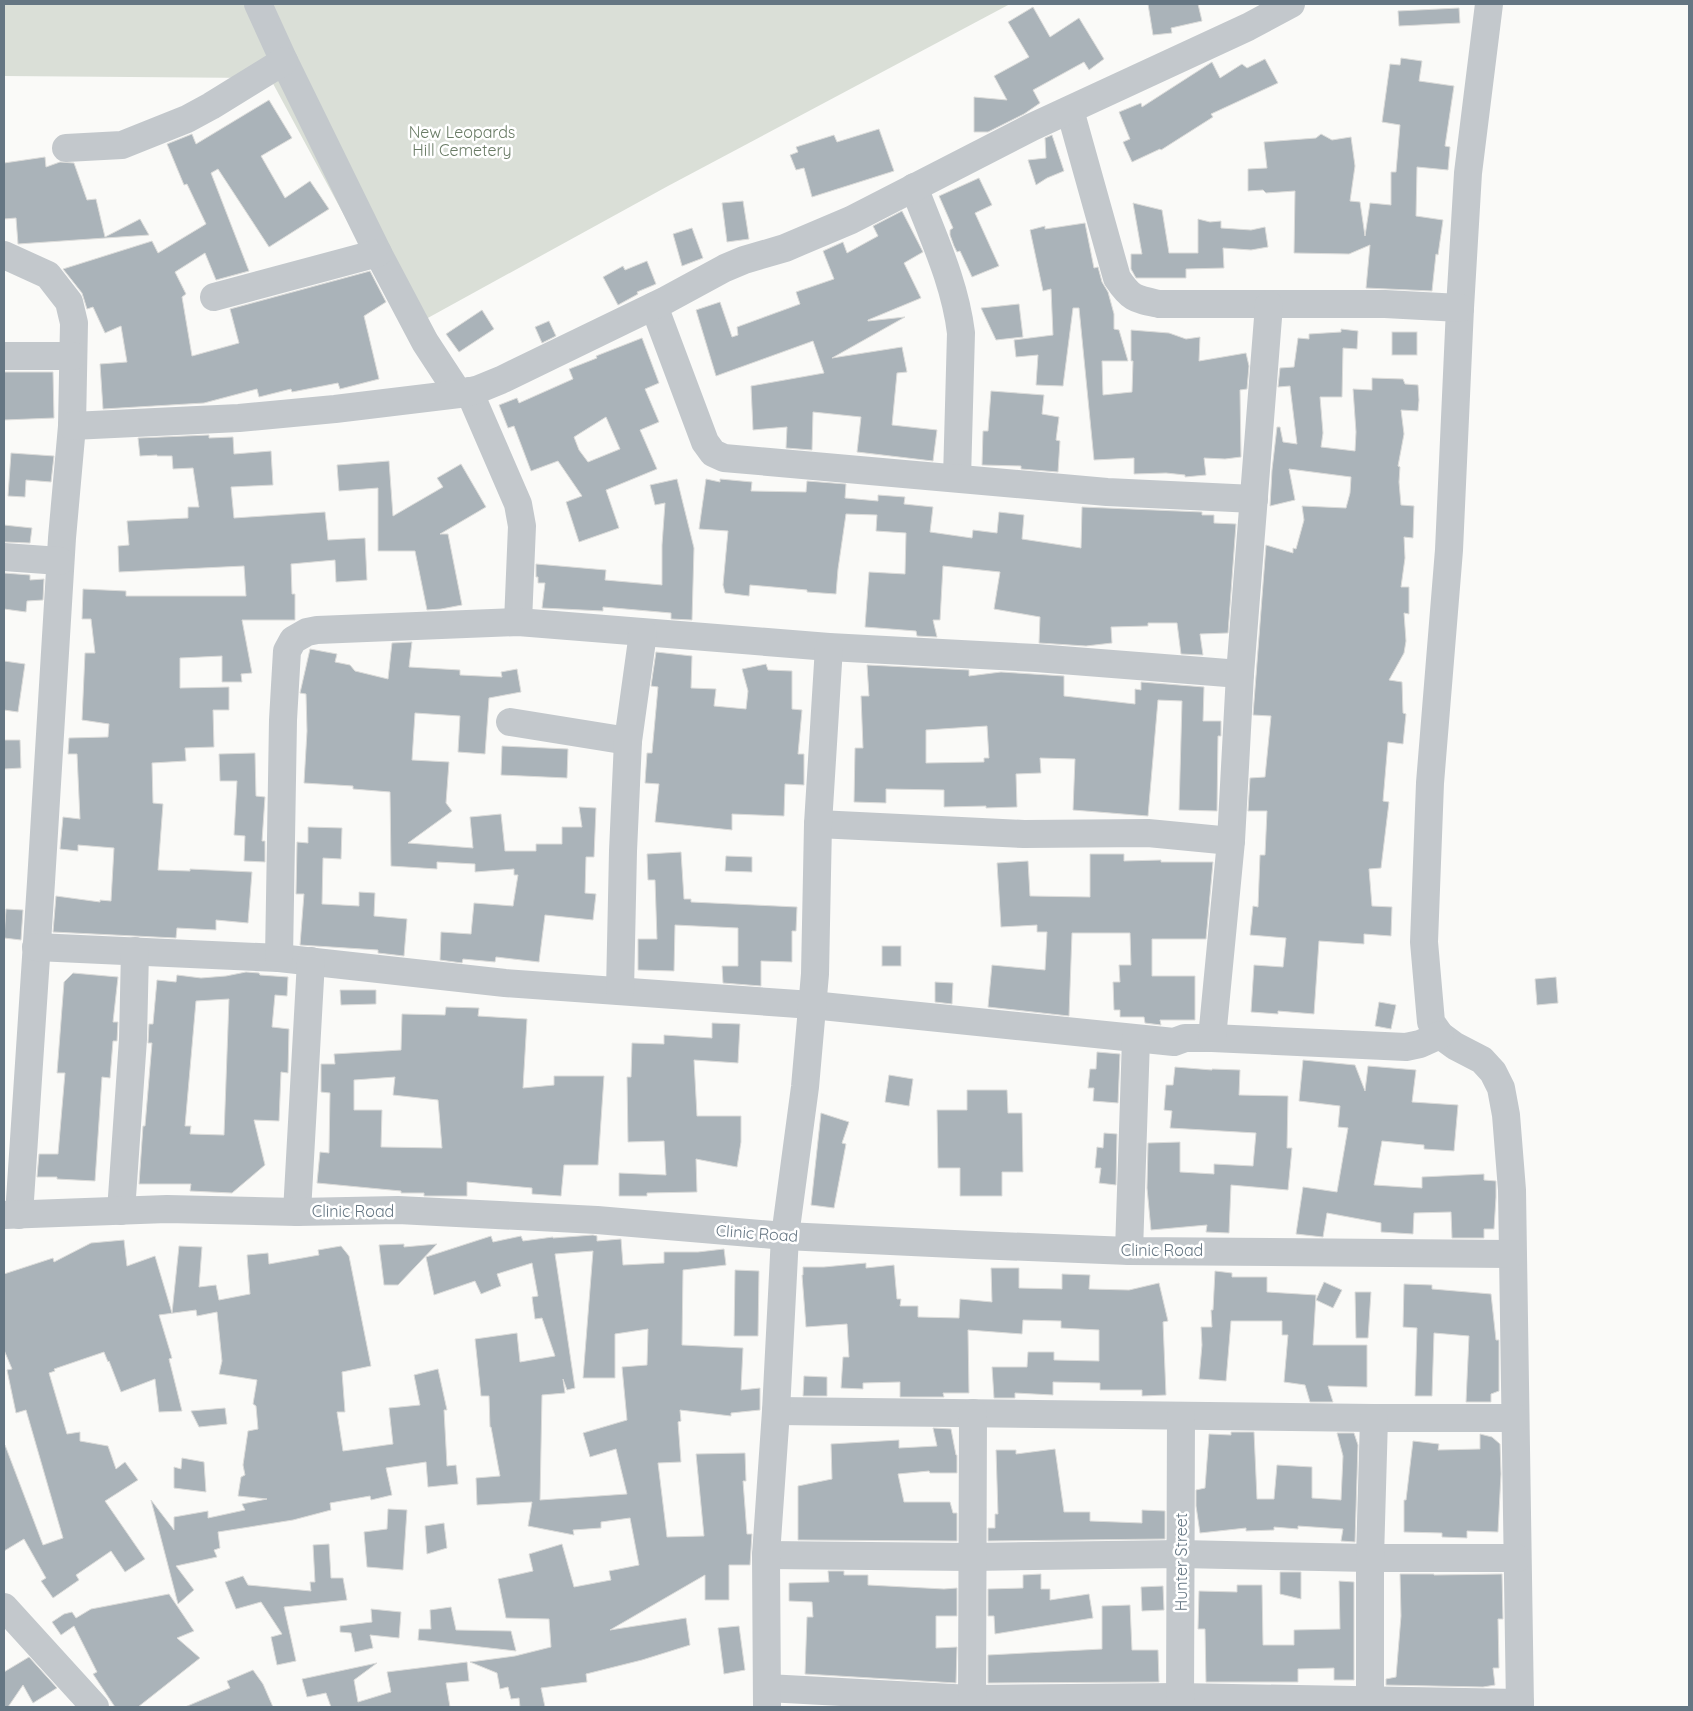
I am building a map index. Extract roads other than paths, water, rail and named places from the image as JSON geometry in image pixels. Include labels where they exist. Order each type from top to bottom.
[{"type":"street","points":[[258,4],[378,253],[425,342],[464,392],[518,504],[522,526],[518,622]]},
{"type":"street","points":[[72,426],[239,418],[335,409],[464,392],[501,380],[654,306],[725,268],[784,248],[851,220],[1032,127],[1248,27],[1291,4]]},
{"type":"street","points":[[830,647],[818,824],[815,974],[805,1087],[785,1236],[766,1554],[767,1698],[971,1703],[1180,1702],[1520,1705],[1512,1190],[1506,1115],[1501,1088],[1493,1072],[1482,1060],[1455,1046],[1440,1035],[1431,1022],[1424,942],[1430,783],[1449,550],[1468,173],[1489,4]]},
{"type":"street","points":[[66,148],[122,145],[187,120],[284,61]]},
{"type":"street","points":[[1070,110],[1117,278],[1126,292],[1138,300],[1159,304],[1385,304],[1460,308]]},
{"type":"street","points":[[914,187],[956,299],[961,333],[957,478]]},
{"type":"street","points":[[214,297],[378,253]]},
{"type":"street","points":[[4,254],[48,275],[69,302],[74,323],[72,426],[60,561],[36,947],[11,1215]]},
{"type":"street","points":[[1212,1038],[1231,841],[1240,674],[1269,304]]},
{"type":"street","points":[[654,306],[705,442],[713,453],[724,458],[853,471],[957,478],[1107,492],[1254,499]]},
{"type":"street","points":[[4,356],[72,356]]},
{"type":"street","points":[[4,557],[60,561]]},
{"type":"street","points":[[279,958],[283,720],[287,651],[293,640],[307,632],[317,630],[518,622],[830,647],[1036,658],[1240,674]]},
{"type":"street","points":[[620,991],[628,741],[643,632]]},
{"type":"street","points":[[510,722],[628,741]]},
{"type":"street","points":[[818,824],[1024,834],[1148,833],[1231,841]]},
{"type":"street","points":[[36,947],[279,958],[505,983],[812,1005],[1174,1042],[1185,1038],[1212,1038],[1406,1047],[1420,1044],[1440,1035]]},
{"type":"street","points":[[121,1211],[133,1039],[134,951]]},
{"type":"street","points":[[297,1212],[311,961]]},
{"type":"street","points":[[1130,1250],[1136,1039]]},
{"type":"street","name":"Clinic Road","points":[[11,1215],[167,1209],[297,1212],[398,1210],[596,1220],[785,1236],[1130,1250],[1512,1254]]},
{"type":"street","points":[[776,1411],[1515,1418]]},
{"type":"street","points":[[971,1703],[973,1413]]},
{"type":"street","name":"Hunter Street","points":[[1180,1702],[1181,1416]]},
{"type":"street","points":[[1370,1704],[1370,1558],[1374,1418]]},
{"type":"street","points":[[766,1554],[972,1558],[1181,1554],[1370,1558],[1517,1558]]},
{"type":"street","points":[[4,1607],[95,1707]]},
{"type":"park label","name":"New Leopards Hill Cemetery","points":[[462,141]]}]
